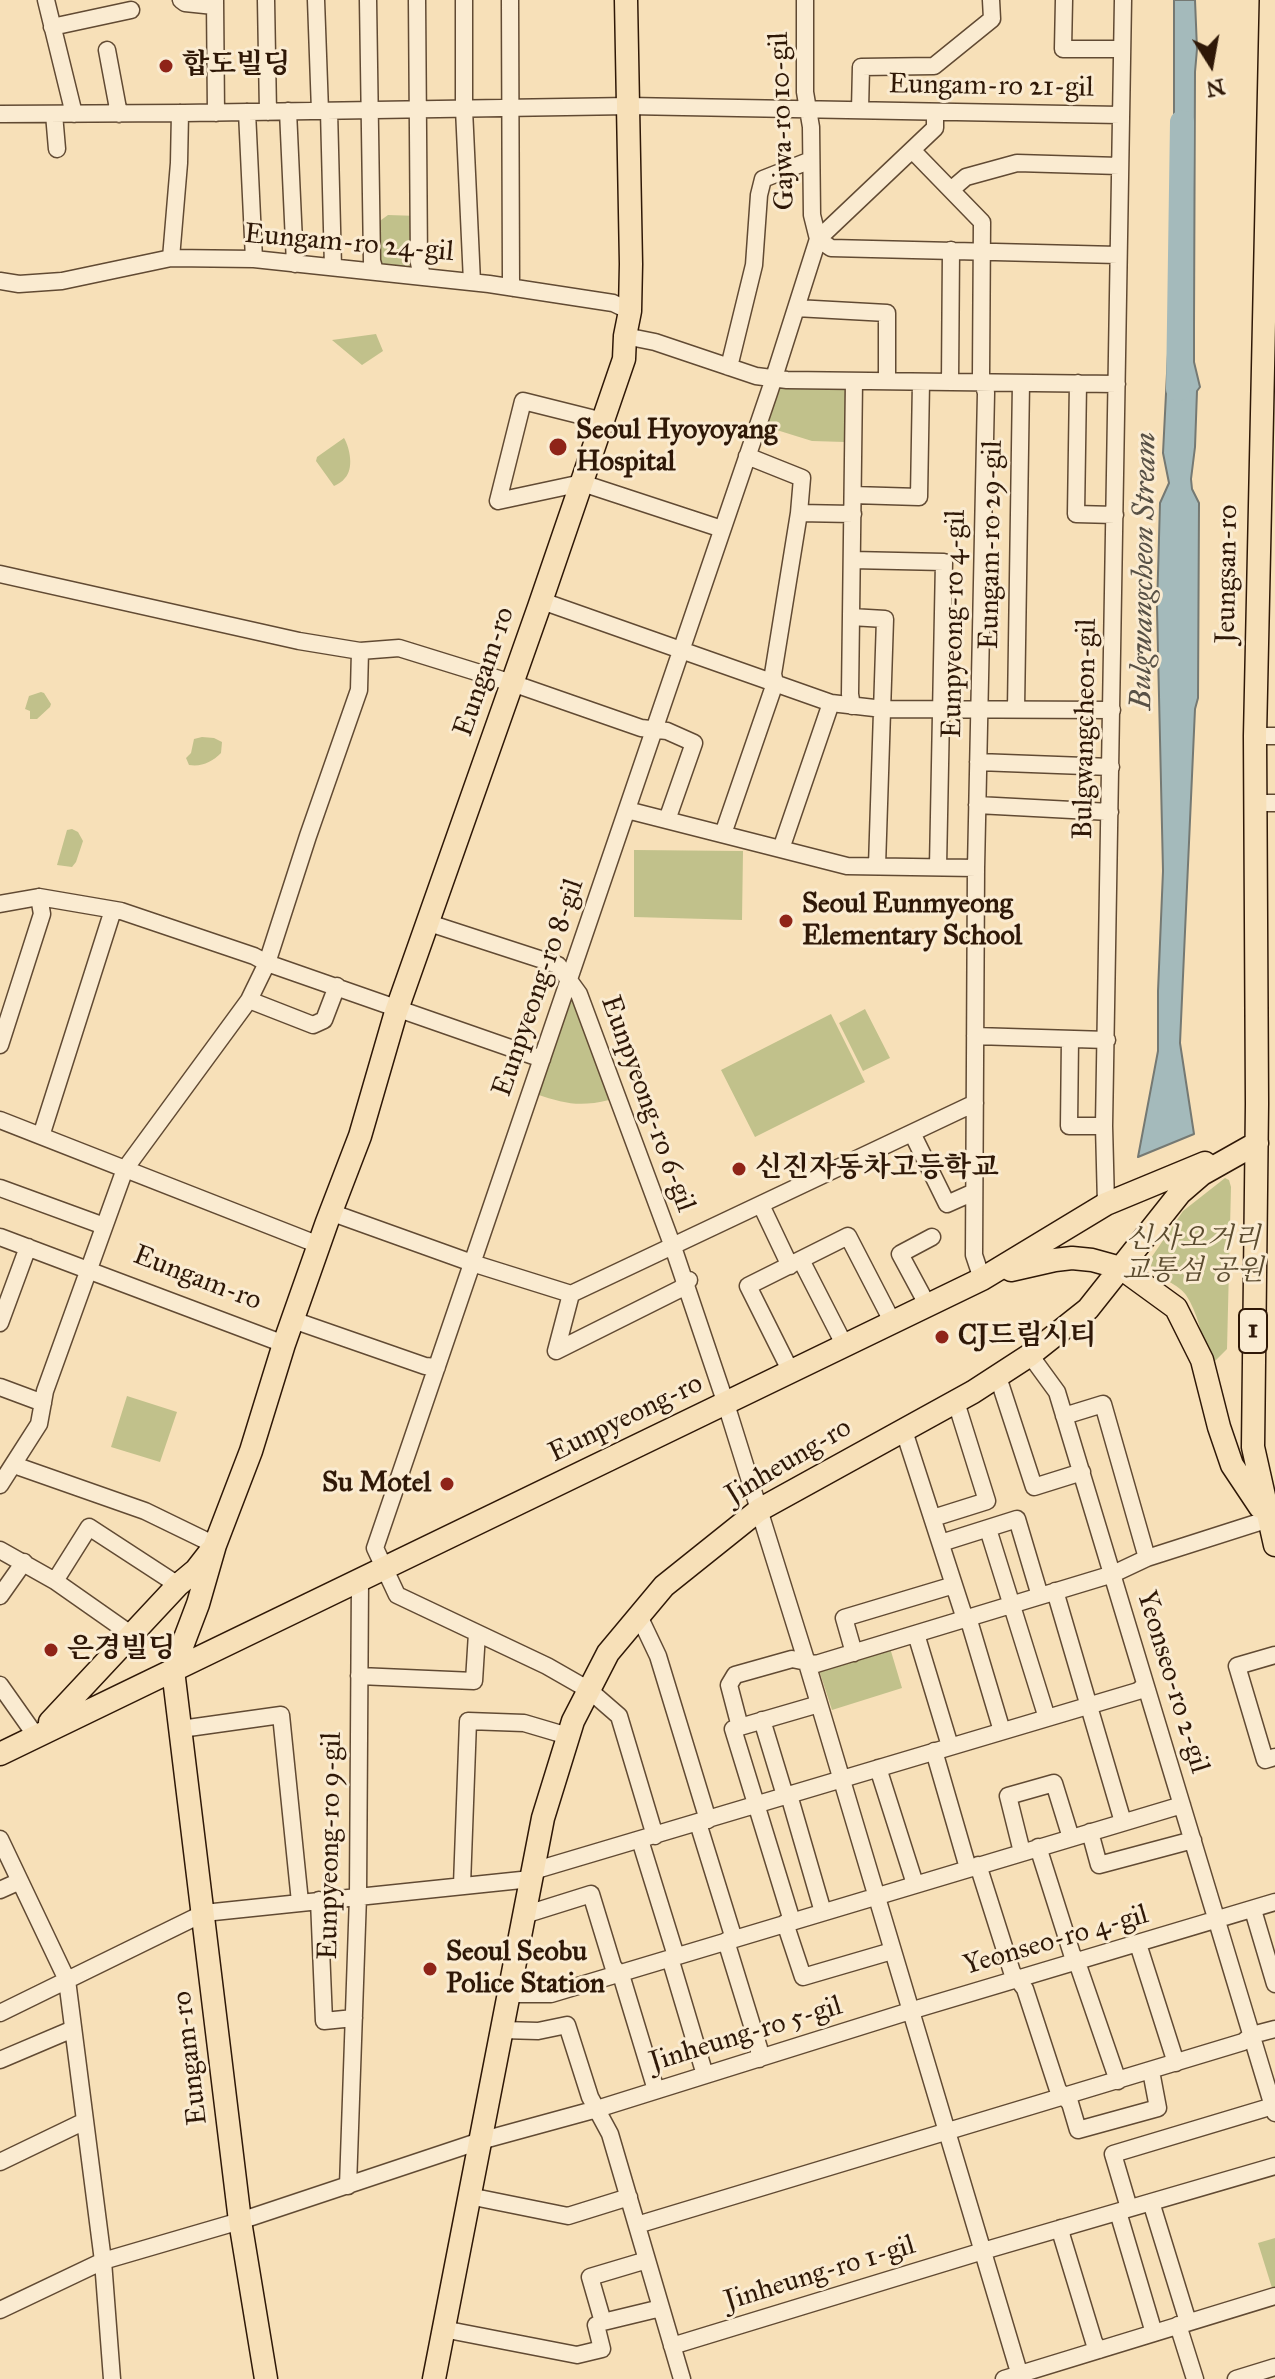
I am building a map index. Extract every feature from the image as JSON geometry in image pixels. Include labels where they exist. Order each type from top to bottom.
[{"type":"main road","name":"Eungam-ro","points":[[266,2379],[240,2221],[173,1670],[251,1451],[330,1212],[360,1136],[398,1008],[624,359],[630,311],[626,0]]},
{"type":"main road","name":"Jeungsan-ro","points":[[1266,1139],[1265,736],[1271,0]]},
{"type":"main road","name":"Eunpyeong-ro","points":[[0,1754],[928,1306],[982,1279],[1106,1204],[1266,1139]]},
{"type":"main road","name":"Jinheung-ro","points":[[434,2379],[543,1818],[573,1721],[608,1653],[664,1586],[759,1510],[956,1402],[1030,1355],[1088,1309],[1180,1193],[1202,1174],[1266,1139]]},
{"type":"main road","name":"1","points":[[1266,1139],[1253,1447],[1275,1545]]},
{"type":"main road","points":[[982,1279],[1025,1266],[1072,1258],[1121,1268],[1161,1295],[1183,1319],[1202,1360],[1232,1465],[1271,1517]]},
{"type":"main road","points":[[36,1736],[178,1585],[196,1570],[215,1545]]},
{"type":"street","points":[[46,0],[74,114]]},
{"type":"street","points":[[181,0],[185,3],[215,3],[216,113]]},
{"type":"street","points":[[266,0],[268,112]]},
{"type":"street","points":[[316,0],[333,267]]},
{"type":"street","points":[[368,0],[372,261],[375,271]]},
{"type":"street","points":[[417,0],[419,263],[422,276]]},
{"type":"street","points":[[464,0],[464,109],[472,282]]},
{"type":"street","points":[[510,0],[511,282],[514,288]]},
{"type":"street","name":"Gajwa-ro 10-gil","points":[[805,0],[805,92],[811,127],[812,215],[818,239]]},
{"type":"street","name":"Eungam-ro 21-gil","points":[[860,110],[861,67],[934,66],[992,19],[991,0]]},
{"type":"street","points":[[1064,0],[1063,49],[1122,49]]},
{"type":"street","name":"Bulgwangcheon-gil","points":[[1106,1204],[1104,1126],[1123,0]]},
{"type":"street","points":[[52,27],[131,10]]},
{"type":"street","points":[[107,50],[119,114]]},
{"type":"street","name":"Eungam-ro 21-gil","points":[[0,114],[629,106],[1120,115]]},
{"type":"street","points":[[288,111],[295,264]]},
{"type":"street","points":[[247,112],[254,259]]},
{"type":"street","points":[[935,112],[935,128],[818,239],[831,248],[1118,255]]},
{"type":"street","points":[[171,258],[180,113]]},
{"type":"street","points":[[54,114],[57,149]]},
{"type":"street","name":"Eunpyeong-ro 4-gil","points":[[912,150],[982,222],[981,375],[986,393],[976,868],[974,1192],[974,1255],[982,1279]]},
{"type":"street","points":[[729,367],[754,265],[763,179],[811,160]]},
{"type":"street","points":[[952,189],[966,177],[1017,163],[1119,166]]},
{"type":"street","name":"Eunpyeong-ro 8-gil","points":[[386,1568],[375,1548],[818,239]]},
{"type":"street","points":[[950,382],[951,250]]},
{"type":"street","name":"Eungam-ro 24-gil","points":[[0,281],[19,284],[62,281],[171,258],[254,259],[472,282],[613,303],[630,311]]},
{"type":"street","points":[[796,308],[887,313],[887,381]]},
{"type":"street","points":[[625,336],[655,342],[756,376],[773,378],[1117,384]]},
{"type":"street","points":[[852,706],[854,381]]},
{"type":"street","points":[[853,495],[919,497],[921,382]]},
{"type":"street","name":"Eungam-ro 29-gil","points":[[1016,709],[1021,383]]},
{"type":"street","points":[[1078,383],[1076,514],[1115,515]]},
{"type":"street","points":[[603,421],[523,401],[498,501],[582,483],[722,529]]},
{"type":"street","points":[[723,834],[775,683],[773,674],[802,478],[747,456]]},
{"type":"street","points":[[799,513],[853,514]]},
{"type":"street","name":"Eungam-ro 29-gil","points":[[852,560],[944,562],[938,867]]},
{"type":"street","points":[[0,574],[299,641],[360,651],[399,648],[641,728],[667,731],[694,743],[667,820]]},
{"type":"street","points":[[542,601],[831,703],[883,709],[1112,710]]},
{"type":"street","points":[[851,617],[885,619],[877,866]]},
{"type":"street","points":[[0,1485],[39,1424],[45,1391],[125,1169],[249,1000],[267,963],[359,690],[360,651]]},
{"type":"street","points":[[781,849],[831,703]]},
{"type":"street","points":[[978,762],[1111,767]]},
{"type":"street","points":[[977,805],[1110,812]]},
{"type":"street","points":[[627,810],[847,866],[976,868]]},
{"type":"street","points":[[0,1045],[42,914],[39,897]]},
{"type":"street","points":[[0,904],[39,897],[113,910],[245,953],[542,1059]]},
{"type":"street","points":[[41,1136],[113,910]]},
{"type":"street","points":[[429,923],[558,965],[569,981]]},
{"type":"street","name":"Eunpyeong-ro 6-gil","points":[[569,981],[579,994],[688,1282],[759,1510]]},
{"type":"street","points":[[249,1000],[313,1025],[324,1020],[337,986]]},
{"type":"street","points":[[975,1036],[1107,1040]]},
{"type":"street","points":[[1070,1039],[1069,1126],[1104,1126]]},
{"type":"street","points":[[974,1192],[947,1204],[912,1133],[975,1103]]},
{"type":"street","points":[[0,1120],[319,1245]]},
{"type":"street","name":"Eunpyeong-ro 6-gil","points":[[571,1294],[912,1133]]},
{"type":"street","points":[[0,1188],[104,1226]]},
{"type":"street","points":[[761,1205],[845,1346]]},
{"type":"street","points":[[330,1212],[472,1263],[571,1294],[556,1351],[680,1289],[688,1282]]},
{"type":"street","points":[[791,1372],[748,1286],[848,1236],[893,1323]]},
{"type":"street","name":"Eungam-ro","points":[[0,1237],[284,1344]]},
{"type":"street","points":[[928,1306],[900,1254],[932,1237]]},
{"type":"street","points":[[0,1323],[28,1247]]},
{"type":"street","points":[[293,1320],[425,1366],[437,1367]]},
{"type":"street","points":[[998,1377],[1034,1487],[1082,1472],[1057,1392],[1030,1355]]},
{"type":"street","points":[[0,1387],[43,1403]]},
{"type":"street","points":[[933,1518],[987,1501],[956,1402]]},
{"type":"street","name":"Yeonseo-ro 2-gil","points":[[1064,1416],[1103,1404],[1147,1558]]},
{"type":"street","points":[[904,1431],[965,1619],[970,1624],[1002,1731]]},
{"type":"street","points":[[14,1465],[145,1511],[215,1545]]},
{"type":"street","name":"Yeonseo-ro 2-gil","points":[[1082,1472],[1182,1805]]},
{"type":"street","points":[[759,1510],[983,2251],[1015,2377],[1275,2296]]},
{"type":"street","name":"Yeonseo-ro 2-gil","points":[[806,1660],[816,1664],[1048,1594],[1271,1517]]},
{"type":"street","points":[[941,1543],[1017,1519],[1089,1706],[1123,1822]]},
{"type":"street","points":[[55,1581],[89,1527],[178,1585]]},
{"type":"street","points":[[988,1529],[1047,1718]]},
{"type":"street","points":[[0,1550],[55,1581],[132,1635]]},
{"type":"street","points":[[0,1596],[24,1562]]},
{"type":"street","points":[[386,1568],[397,1595],[547,1666],[589,1690],[619,1716],[673,1957],[705,2075]]},
{"type":"street","name":"Eunpyeong-ro 9-gil","points":[[342,2188],[354,2018],[358,1896],[360,1580]]},
{"type":"street","points":[[854,1653],[844,1618],[954,1585]]},
{"type":"street","points":[[639,1616],[658,1656],[703,1821],[759,2048],[759,2059]]},
{"type":"street","points":[[359,1676],[474,1681],[477,1633]]},
{"type":"street","points":[[916,1634],[973,1866],[1012,1972],[1025,1989],[1058,2090],[1066,2097],[1078,2130],[1158,2108],[1151,2071]]},
{"type":"street","points":[[1270,1759],[1237,1666],[1275,1655]]},
{"type":"street","points":[[740,1727],[729,1685],[735,1675],[792,1659],[806,1660]]},
{"type":"street","points":[[0,1685],[36,1736]]},
{"type":"street","points":[[0,2013],[204,1913],[532,1875],[568,1859],[1089,1706],[1138,1691],[1145,1685]]},
{"type":"street","points":[[819,1704],[733,1729],[803,1977],[892,1951]]},
{"type":"street","points":[[181,1729],[281,1715],[300,1902]]},
{"type":"street","points":[[762,1720],[791,1802],[823,1912]]},
{"type":"street","points":[[462,1885],[468,1721],[524,1723],[568,1736]]},
{"type":"street","points":[[878,1768],[915,1884]]},
{"type":"street","points":[[1071,1838],[1054,1783],[1008,1796],[1077,1962],[1118,2081]]},
{"type":"street","points":[[509,1994],[551,1994],[1182,1805],[1274,2110],[1113,2154],[1154,2333]]},
{"type":"street","points":[[1090,1832],[1099,1865],[1193,1840]]},
{"type":"street","points":[[0,1839],[67,1980],[103,2261],[112,2379]]},
{"type":"street","points":[[0,1890],[20,1881]]},
{"type":"street","points":[[524,1915],[591,1894],[613,1966],[622,1978],[656,2090]]},
{"type":"street","name":"Eunpyeong-ro 9-gil","points":[[319,1900],[324,2021],[354,2018]]},
{"type":"street","name":"Yeonseo-ro 4-gil","points":[[910,2011],[1275,1902]]},
{"type":"street","points":[[1253,1910],[1275,1984]]},
{"type":"street","points":[[1138,1944],[1176,2063]]},
{"type":"street","name":"Jinheung-ro 5-gil","points":[[480,2141],[597,2109],[910,2011]]},
{"type":"street","points":[[502,2030],[538,2031],[567,2025],[590,2097],[610,2134],[682,2379]]},
{"type":"street","points":[[0,2060],[73,2029]]},
{"type":"street","points":[[637,2225],[1151,2071],[1275,2029]]},
{"type":"street","points":[[0,2162],[85,2121]]},
{"type":"street","points":[[5,2308],[103,2261],[240,2221],[480,2141]]},
{"type":"street","name":"Jinheung-ro 1-gil","points":[[672,2346],[1275,2166]]},
{"type":"street","points":[[469,2196],[568,2216],[629,2197]]},
{"type":"street","points":[[1151,2202],[1195,2379]]},
{"type":"street","points":[[1061,2228],[1099,2350]]},
{"type":"street","points":[[603,2322],[590,2277],[647,2260]]},
{"type":"street","points":[[443,2329],[577,2355],[602,2349],[596,2325],[661,2308]]},
{"type":"street","points":[[1236,2379],[1275,2367]]},
{"type":"green space","points":[[388,215],[419,216],[416,268],[379,272],[377,223]]},
{"type":"green space","points":[[376,334],[383,351],[362,365],[332,340]]},
{"type":"green space","points":[[778,383],[849,386],[845,442],[812,441],[767,427]]},
{"type":"green space","points":[[344,438],[349,453],[348,474],[334,486],[316,461],[317,457]]},
{"type":"green space","points":[[41,692],[51,704],[50,707],[37,719],[30,719],[30,711],[25,709],[29,696]]},
{"type":"green space","points":[[202,737],[222,742],[221,753],[206,763],[189,765],[186,758],[191,753],[194,739]]},
{"type":"green space","points":[[72,829],[83,841],[76,862],[72,867],[57,865],[67,830]]},
{"type":"green space","points":[[634,850],[743,851],[742,920],[634,917]]},
{"type":"green space","points":[[568,993],[573,996],[609,1100],[572,1103],[536,1094]]},
{"type":"green space","points":[[865,1009],[890,1058],[863,1071],[839,1023]]},
{"type":"green space","points":[[831,1014],[865,1082],[755,1137],[721,1070]]},
{"type":"green space","name":"신사오거리 교통섬 공원","points":[[1225,1178],[1231,1187],[1227,1349],[1215,1361],[1208,1357],[1197,1317],[1186,1295],[1155,1272],[1149,1261],[1183,1211]]},
{"type":"green space","points":[[127,1396],[177,1412],[160,1462],[111,1447]]},
{"type":"green space","points":[[890,1648],[902,1688],[832,1710],[819,1670]]},
{"type":"green space","points":[[1275,2238],[1275,2287],[1272,2288],[1258,2243]]},
{"type":"shaded area","name":"Bulgwangcheon Stream","points":[[1174,0],[1195,0],[1194,362],[1200,387],[1197,391],[1191,479],[1199,503],[1198,698],[1195,709],[1180,1043],[1194,1134],[1138,1157],[1158,1051],[1163,871],[1157,608],[1160,503],[1169,483],[1163,453],[1174,173]],"holes":[[[1183,152],[1188,158],[1187,193],[1183,197],[1179,191],[1180,156]],[[1181,230],[1187,235],[1187,273],[1183,276],[1179,273]],[[1182,309],[1187,313],[1185,356],[1182,358],[1177,353],[1178,312]]]},
{"type":"waterway","name":"Bulgwangcheon Stream","points":[[1178,389],[1182,122]]},
{"type":"place","name":"합도빌딩","points":[[166,66]]},
{"type":"place","name":"Seoul Hyoyoyang Hospital","points":[[558,447]]},
{"type":"place","name":"Seoul Eunmyeong Elementary School","points":[[786,921]]},
{"type":"place","name":"신진자동차고등학교","points":[[739,1169]]},
{"type":"place","name":"CJ드림시티","points":[[942,1337]]},
{"type":"place","name":"Su Motel","points":[[447,1484]]},
{"type":"place","name":"은경빌딩","points":[[51,1650]]},
{"type":"place","name":"Seoul Seobu Police Station","points":[[430,1969]]}]
